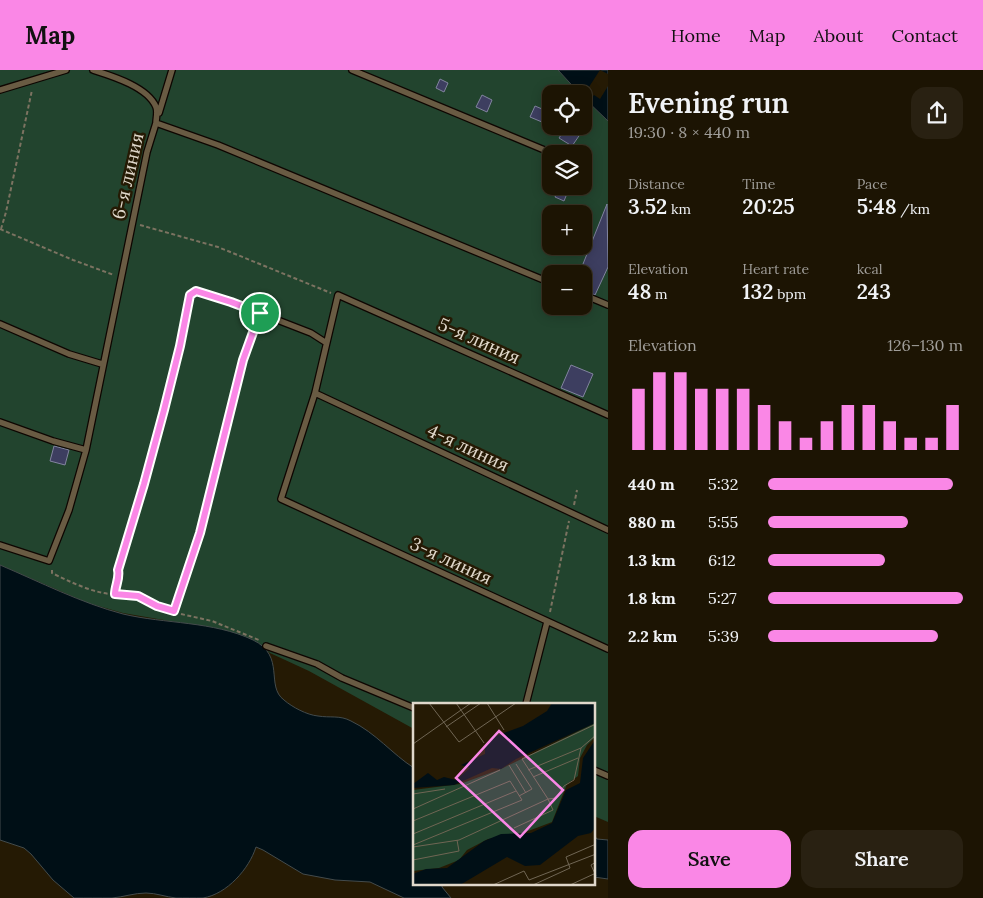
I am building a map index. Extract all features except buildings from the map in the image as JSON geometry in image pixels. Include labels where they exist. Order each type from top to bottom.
[{"type":"lane","points":[[0,90],[66,70]]},
{"type":"lane","points":[[93,70],[142,90],[152,100],[157,109],[156,123]]},
{"type":"lane","points":[[156,123],[172,70]]},
{"type":"lane","points":[[352,70],[542,149]]},
{"type":"lane","name":"6-я линия","points":[[49,561],[69,510],[86,450],[102,364],[147,152],[156,123],[218,145],[542,278]]},
{"type":"lane","points":[[118,570],[164,410],[190,295],[196,291],[208,294],[311,333],[326,342]]},
{"type":"lane","points":[[314,393],[338,295]]},
{"type":"lane","name":"5-я линия","points":[[338,295],[608,415]]},
{"type":"lane","points":[[592,298],[608,305]]},
{"type":"lane","points":[[174,611],[200,533],[243,360],[260,313]]},
{"type":"lane","points":[[0,324],[70,354],[102,364]]},
{"type":"lane","name":"3-я линия","points":[[314,393],[281,499],[608,649]]},
{"type":"lane","name":"4-я линия","points":[[314,393],[608,530]]},
{"type":"lane","points":[[0,422],[53,442],[86,450]]},
{"type":"lane","points":[[0,545],[49,561]]},
{"type":"lane","points":[[526,703],[547,622]]},
{"type":"lane","points":[[266,646],[317,664],[342,678],[413,708]]},
{"type":"lane","points":[[596,771],[608,776]]},
{"type":"path","points":[[34,80],[1,229],[73,260],[121,277]]},
{"type":"path","points":[[132,223],[218,247],[325,292],[338,295]]},
{"type":"path","points":[[547,622],[564,550],[567,525],[573,513],[577,490]]},
{"type":"path","points":[[49,561],[52,573],[63,579],[106,595],[138,596],[157,606],[212,621],[259,639],[266,646]]},
{"type":"path","points":[[115,594],[118,570]]},
{"type":"green space","points":[[0,70],[558,70],[572,85],[542,85],[542,135],[592,135],[592,106],[608,121],[608,822],[596,817],[596,703],[413,703],[413,728],[309,671],[270,653],[251,639],[216,629],[123,613],[88,603],[0,565]]},
{"type":"shaded area","points":[[558,70],[608,70],[608,121],[592,106],[592,85],[572,85]]},
{"type":"shaded area","points":[[0,565],[76,598],[123,614],[222,629],[253,640],[263,647],[269,654],[276,687],[284,700],[295,708],[309,714],[343,718],[351,721],[368,731],[413,767],[413,886],[442,886],[451,898],[404,898],[370,882],[335,880],[303,874],[256,847],[248,864],[236,879],[212,896],[176,898],[146,893],[112,898],[74,898],[53,880],[24,848],[0,840]]},
{"type":"shaded area","points":[[596,838],[608,840],[608,879],[596,877]]},
{"type":"pier","points":[[600,70],[608,74],[608,86],[600,99],[594,95],[592,98],[592,85],[590,85]]},
{"type":"route","points":[[196,291],[208,294],[260,313],[243,360],[200,533],[174,611],[157,606],[138,596],[115,594],[118,570],[164,410],[190,295],[196,291]]}]
